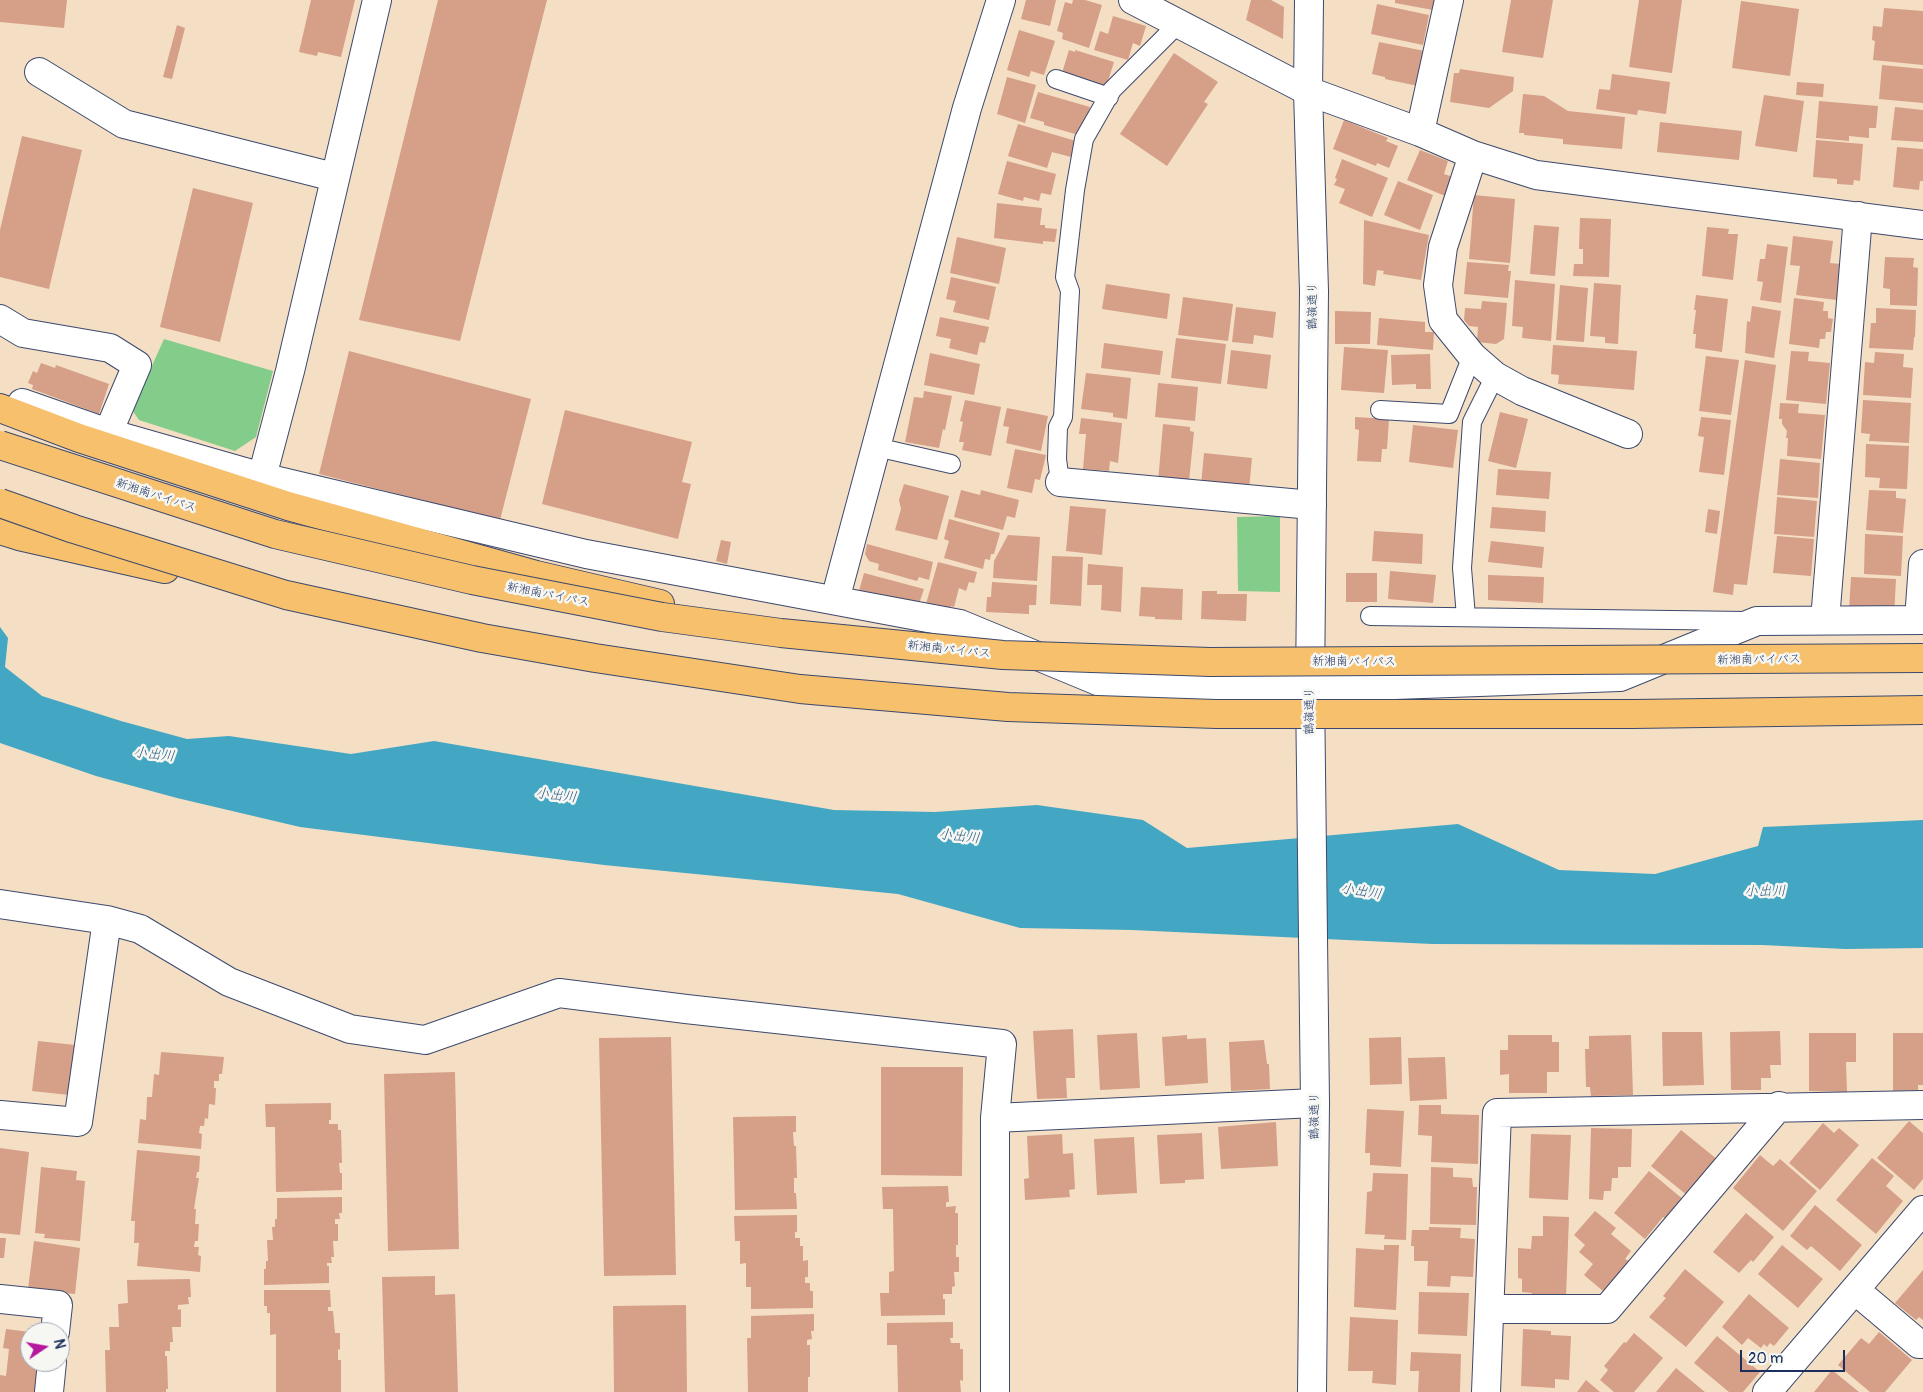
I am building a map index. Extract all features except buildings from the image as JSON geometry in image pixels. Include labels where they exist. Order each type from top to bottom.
[{"type":"highway","points":[[0,408],[79,438],[288,506],[536,574],[781,633]]},
{"type":"highway","name":"新湘南バイパス","points":[[0,445],[275,534],[500,586],[662,617],[781,633],[1003,655],[1210,662],[1923,658]]},
{"type":"highway","points":[[0,503],[74,529],[286,595]]},
{"type":"highway","points":[[0,530],[19,536],[472,636],[595,658],[800,689],[1008,707],[1236,714],[1633,714],[1923,710]]},
{"type":"street","points":[[262,477],[290,371],[377,0]]},
{"type":"street","points":[[834,600],[967,108],[1001,0]]},
{"type":"street","points":[[1133,0],[1308,91],[1420,132],[1473,155],[1536,175],[1923,225]]},
{"type":"street","name":"鶴嶺通り","points":[[1309,0],[1308,91],[1314,291],[1310,762],[1316,1103],[1312,1392]]},
{"type":"street","points":[[1420,132],[1449,0]]},
{"type":"street","points":[[39,72],[124,124],[334,177]]},
{"type":"street","points":[[1473,155],[1443,247],[1438,284],[1443,320],[1472,356],[1496,376],[1522,390],[1628,434]]},
{"type":"street","points":[[1824,620],[1858,216]]},
{"type":"street","points":[[0,319],[23,333],[110,348],[137,365],[108,433]]},
{"type":"street","points":[[0,395],[108,433],[262,477],[586,554],[960,624],[1105,684],[1310,688],[1620,677],[1757,621],[1921,620],[1923,564]]},
{"type":"street","points":[[1060,482],[1312,505]]},
{"type":"street","points":[[0,904],[107,920],[140,929],[229,982],[350,1029],[425,1040],[559,993],[1002,1044],[995,1118],[995,1392]]},
{"type":"street","points":[[0,1115],[78,1122],[107,920]]},
{"type":"street","points":[[995,1118],[1316,1103]]},
{"type":"street","points":[[1486,1392],[1498,1113],[1779,1106],[1923,1105]]},
{"type":"street","points":[[1491,1309],[1607,1309],[1779,1106]]},
{"type":"street","points":[[1767,1392],[1923,1210]]},
{"type":"street","points":[[1855,1290],[1919,1344],[1923,1344]]},
{"type":"street","points":[[0,1299],[58,1305],[56,1322]]},
{"type":"street","points":[[49,1392],[51,1372]]},
{"type":"lane","points":[[1060,482],[1057,459],[1058,428],[1063,417],[1070,291],[1065,277],[1075,190],[1084,139],[1112,90],[1178,24]]},
{"type":"lane","points":[[1056,79],[1109,96]]},
{"type":"lane","points":[[1380,410],[1449,414],[1472,356]]},
{"type":"lane","points":[[1466,617],[1462,568],[1472,422],[1496,376]]},
{"type":"lane","points":[[876,446],[951,464]]},
{"type":"lane","points":[[1370,616],[1757,621]]},
{"type":"green space","points":[[164,339],[273,371],[256,437],[235,451],[139,420],[132,410]]},
{"type":"green space","points":[[1280,516],[1280,592],[1238,591],[1237,517]]},
{"type":"water","name":"小出川","points":[[0,627],[8,638],[5,667],[42,696],[121,721],[187,739],[229,736],[351,754],[434,741],[834,810],[935,812],[1037,805],[1143,820],[1187,848],[1458,824],[1559,870],[1655,874],[1758,846],[1763,827],[1923,820],[1923,948],[1845,949],[1762,945],[1432,944],[1132,930],[1020,928],[898,894],[604,865],[300,827],[177,798],[96,776],[0,743]]}]
